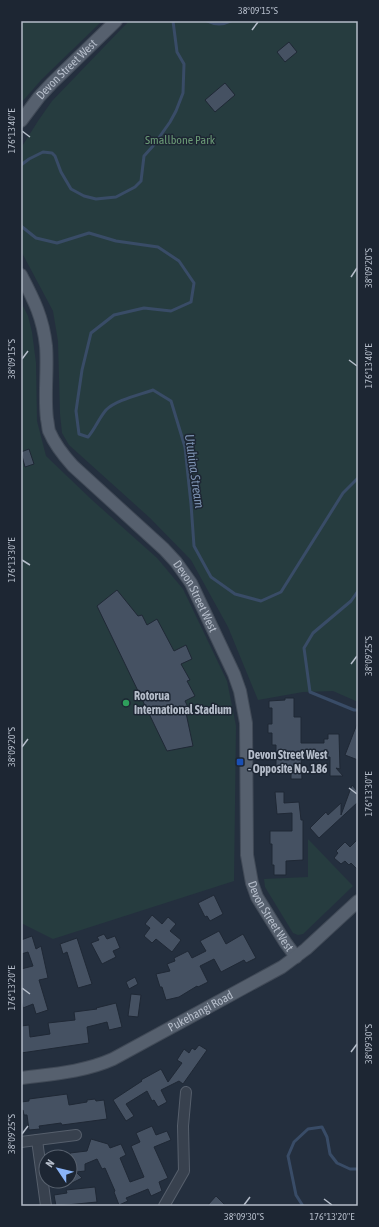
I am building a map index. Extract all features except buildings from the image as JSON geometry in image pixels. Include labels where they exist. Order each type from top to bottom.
[{"type":"main road","name":"Devon Street West","points":[[21,121],[39,97],[52,83],[116,21]]},
{"type":"main road","name":"Devon Street West","points":[[21,275],[39,311],[42,324],[46,348],[46,413],[49,430],[55,444],[73,466],[160,544],[176,562],[191,583],[234,674],[240,691],[246,723],[247,855],[252,883],[257,896],[296,957]]},
{"type":"main road","name":"Pukehangi Road","points":[[21,1078],[85,1069],[103,1064],[113,1059],[270,974],[296,957],[358,901]]},
{"type":"street","points":[[164,1206],[184,1171],[183,1126],[186,1092]]},
{"type":"street","points":[[21,1142],[76,1135]]},
{"type":"street","points":[[37,1140],[46,1206]]},
{"type":"green space","points":[[21,21],[102,21],[42,79],[21,103]]},
{"type":"green space","name":"Smallbone Park","points":[[129,21],[358,21],[358,702],[333,691],[303,692],[258,700],[228,627],[191,560],[150,518],[69,445],[62,433],[58,341],[53,311],[21,251],[21,148],[52,101]]},
{"type":"green space","name":"Rotorua International Stadium","points":[[21,302],[28,316],[32,332],[36,363],[37,421],[46,456],[92,500],[157,558],[183,589],[227,681],[236,726],[234,881],[53,939],[21,923]]},
{"type":"green space","points":[[308,839],[353,886],[303,934],[298,935],[293,933],[265,887],[264,879],[308,877]]},
{"type":"waterway","name":"Utuhina Stream","points":[[21,165],[43,152],[52,153],[55,156],[61,172],[71,189],[84,196],[96,199],[116,197],[135,187],[141,181],[144,156],[170,122],[183,93],[184,64],[177,52],[173,21]]},
{"type":"waterway","name":"Utuhina Stream","points":[[207,21],[219,24],[231,21]]},
{"type":"waterway","name":"Utuhina Stream","points":[[21,226],[36,238],[57,243],[89,233],[116,241],[158,247],[179,261],[194,283],[191,302],[171,311],[144,308],[114,315],[91,333],[82,370],[76,411],[79,434],[88,437],[101,416],[110,406],[116,403],[153,390],[171,401],[185,447],[194,546],[211,577],[235,594],[261,601],[281,592],[343,493],[358,478]]},
{"type":"waterway","name":"Utuhina Stream","points":[[358,591],[351,601],[313,633],[304,648],[310,692],[354,710],[358,710]]},
{"type":"waterway","name":"Utuhina Stream","points":[[303,1206],[296,1195],[288,1156],[294,1142],[308,1129],[322,1127],[327,1137],[330,1154],[337,1163],[350,1169],[358,1169]]},
{"type":"place","name":"Rotorua International Stadium","points":[[126,703]]},
{"type":"place","name":"Devon Street West - Opposite No. 186","points":[[240,762]]}]
